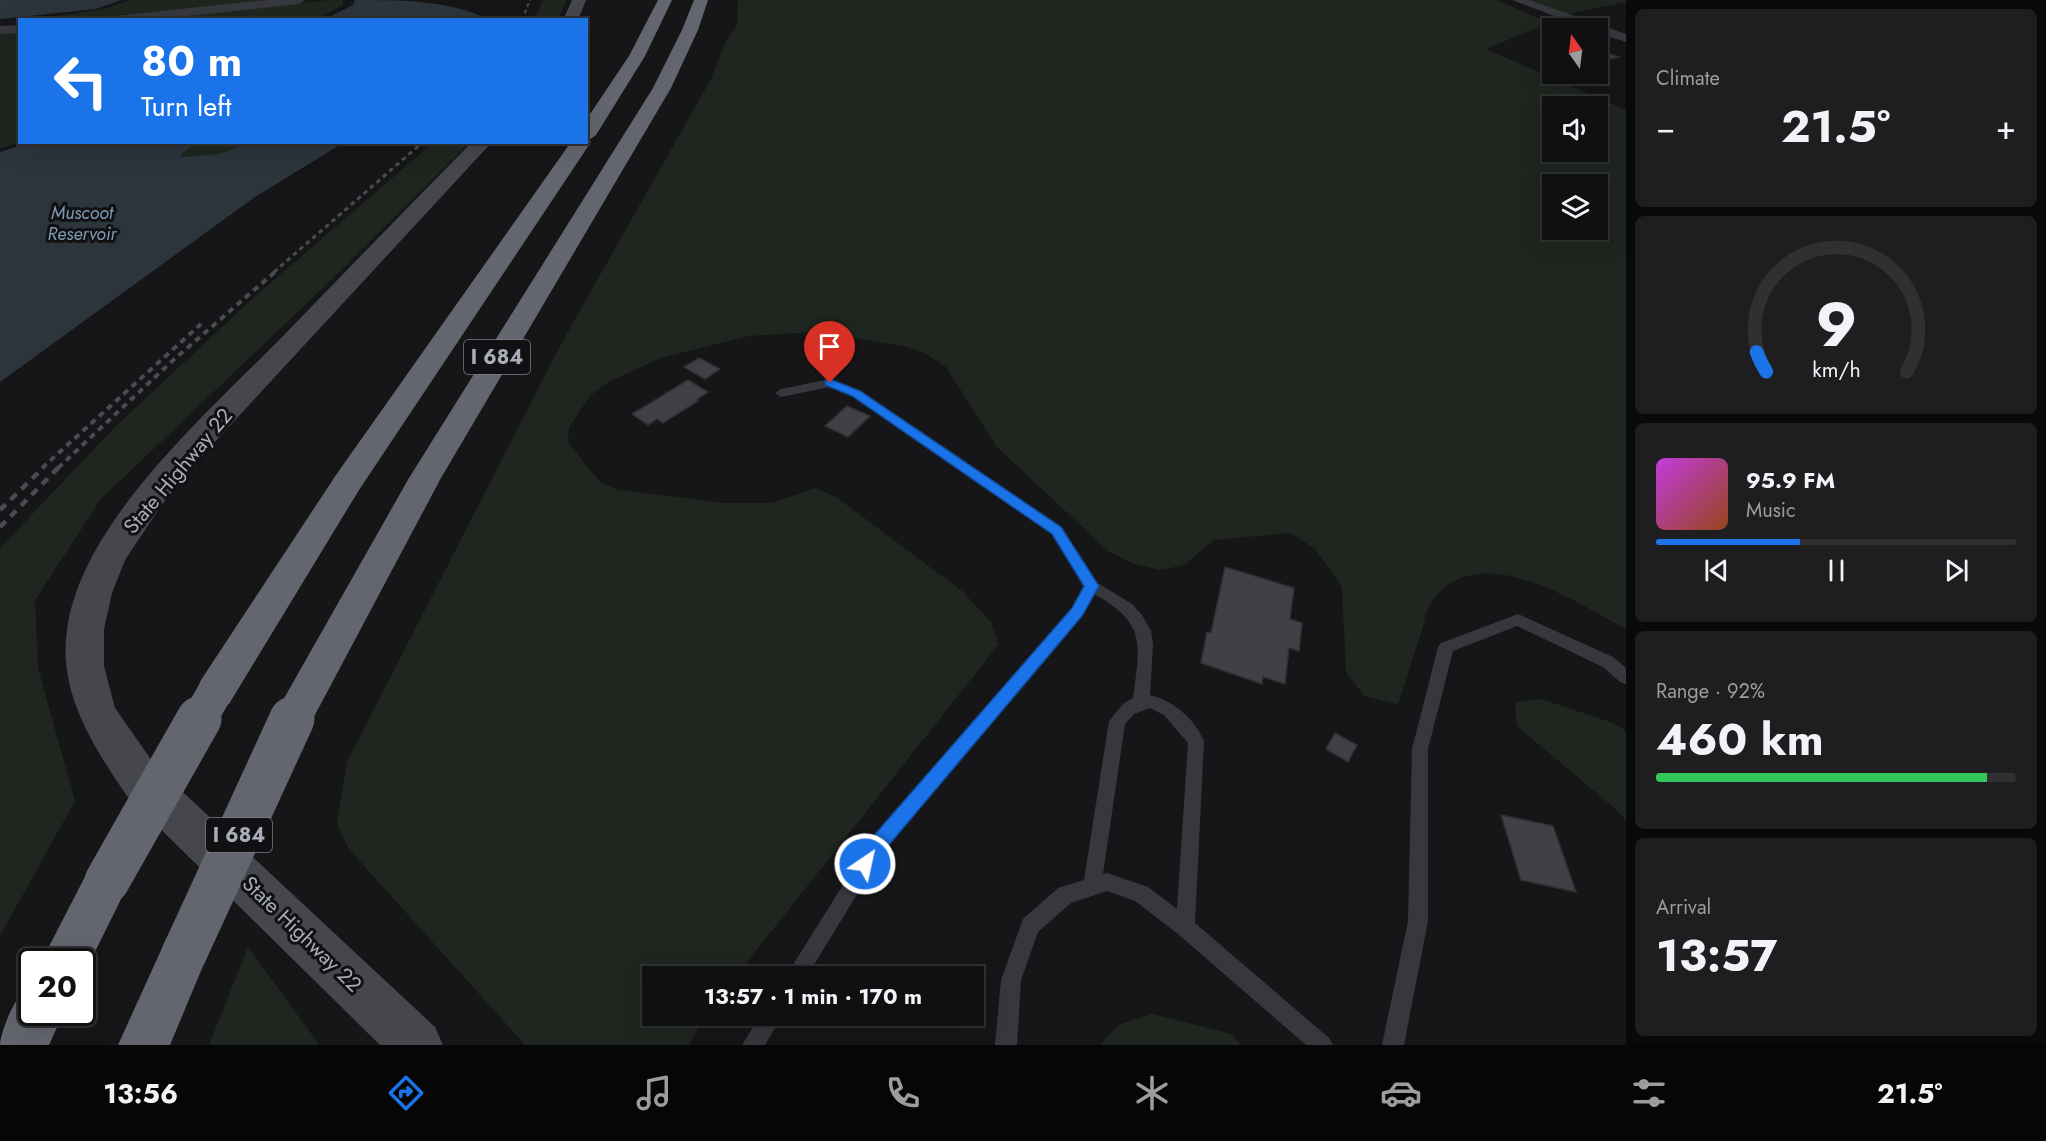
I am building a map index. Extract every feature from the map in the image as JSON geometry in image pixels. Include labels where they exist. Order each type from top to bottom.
[{"type":"highway","points":[[588,132],[638,56],[664,0]]},
{"type":"highway","name":"I 684","points":[[144,1045],[294,716],[424,478],[662,88],[690,30],[701,0]]},
{"type":"highway","name":"I 684","points":[[72,948],[107,881],[215,692],[292,566],[580,144]]},
{"type":"highway","points":[[22,1045],[32,1026]]},
{"type":"main road","points":[[571,18],[579,0]]},
{"type":"main road","name":"State Highway 22","points":[[417,1045],[142,782],[114,743],[93,703],[85,667],[85,632],[93,596],[108,560],[130,524],[160,485],[201,438],[481,144]]},
{"type":"street","points":[[132,18],[299,0]]},
{"type":"street","points":[[1518,0],[1567,18]]},
{"type":"street","points":[[0,30],[18,29]]},
{"type":"street","points":[[1608,32],[1626,38]]},
{"type":"lane","points":[[781,393],[830,383],[856,393],[1057,530],[1091,586],[1118,598],[1143,626],[1147,643],[1141,701]]},
{"type":"lane","points":[[802,966],[877,846],[1077,612],[1091,586]]},
{"type":"lane","points":[[1393,1045],[1418,921],[1420,749],[1446,647],[1518,620],[1608,662],[1626,677]]},
{"type":"lane","points":[[1092,886],[1117,721],[1128,707],[1141,701],[1168,708],[1196,741],[1185,927]]},
{"type":"lane","points":[[1006,1045],[1011,980],[1030,927],[1065,895],[1107,882],[1141,894],[1185,927],[1322,1045]]},
{"type":"lane","points":[[753,1045],[765,1026]]},
{"type":"shaded area","points":[[131,0],[271,0],[92,18],[42,18],[104,9]]},
{"type":"shaded area","points":[[343,0],[343,5],[318,18],[162,18]]},
{"type":"shaded area","points":[[543,0],[567,0],[558,18],[535,18]]},
{"type":"shaded area","points":[[738,0],[1497,0],[1542,20],[1542,26],[1486,49],[1542,73],[1542,84],[1566,84],[1594,96],[1542,96],[1542,162],[1608,162],[1608,102],[1626,110],[1626,629],[1554,591],[1527,580],[1499,574],[1474,575],[1450,583],[1429,606],[1398,704],[1364,696],[1346,672],[1342,587],[1314,548],[1290,533],[1214,540],[1184,565],[1161,570],[1134,564],[1108,551],[997,447],[946,367],[925,353],[904,346],[813,332],[749,336],[660,358],[605,384],[590,396],[569,427],[568,442],[600,482],[619,490],[725,503],[772,503],[815,488],[836,497],[962,591],[991,622],[999,644],[744,966],[642,966],[642,1026],[699,1026],[689,1045],[525,1045],[349,849],[337,824],[347,762],[561,344],[711,79],[725,43],[737,25]]},
{"type":"shaded area","points":[[1524,0],[1626,0],[1626,2],[1563,15]]},
{"type":"shaded area","points":[[18,32],[18,142],[0,149],[0,34]]},
{"type":"shaded area","points":[[195,144],[247,144],[219,154],[181,157],[180,154]]},
{"type":"shaded area","points":[[432,144],[468,144],[325,286],[101,499],[35,600],[38,668],[75,801],[0,936],[0,548],[115,427],[253,298]]},
{"type":"shaded area","points":[[1541,699],[1613,723],[1626,731],[1626,820],[1517,726],[1515,702]]},
{"type":"shaded area","points":[[248,947],[318,1043],[319,1045],[209,1045]]},
{"type":"shaded area","points":[[1152,1014],[1231,1034],[1242,1045],[1100,1045],[1118,1025]]},
{"type":"water","points":[[0,0],[121,0],[96,9],[0,19]]},
{"type":"water","points":[[355,0],[424,2],[457,8],[485,18],[327,18],[353,5]]},
{"type":"water","name":"Muscoot Reservoir","points":[[25,144],[195,144],[181,154],[181,157],[219,154],[247,144],[341,144],[255,197],[0,382],[0,152]]},
{"type":"building","points":[[1608,53],[1619,57],[1608,59]]},
{"type":"building","points":[[699,358],[720,369],[705,379],[684,367]]},
{"type":"building","points":[[688,380],[708,392],[663,423],[657,419],[648,425],[632,414]]},
{"type":"building","points":[[847,406],[870,416],[848,437],[825,426]]},
{"type":"building","points":[[1225,567],[1294,588],[1290,619],[1302,623],[1299,651],[1289,648],[1285,684],[1263,677],[1262,684],[1201,663],[1207,632],[1211,633]]},
{"type":"building","points":[[1335,733],[1357,745],[1348,762],[1326,749]]},
{"type":"building","points":[[1501,815],[1553,826],[1576,892],[1521,880]]},
{"type":"railway","points":[[523,18],[530,0]]},
{"type":"railway","points":[[274,272],[421,144]]},
{"type":"railway","points":[[58,468],[170,363],[276,271]]},
{"type":"railway","points":[[42,468],[201,324]]},
{"type":"railway","points":[[0,510],[44,467]]},
{"type":"railway","points":[[0,527],[58,468]]},
{"type":"route","points":[[830,383],[856,393],[1057,530],[1091,586],[1077,612],[877,846],[865,864]]}]
